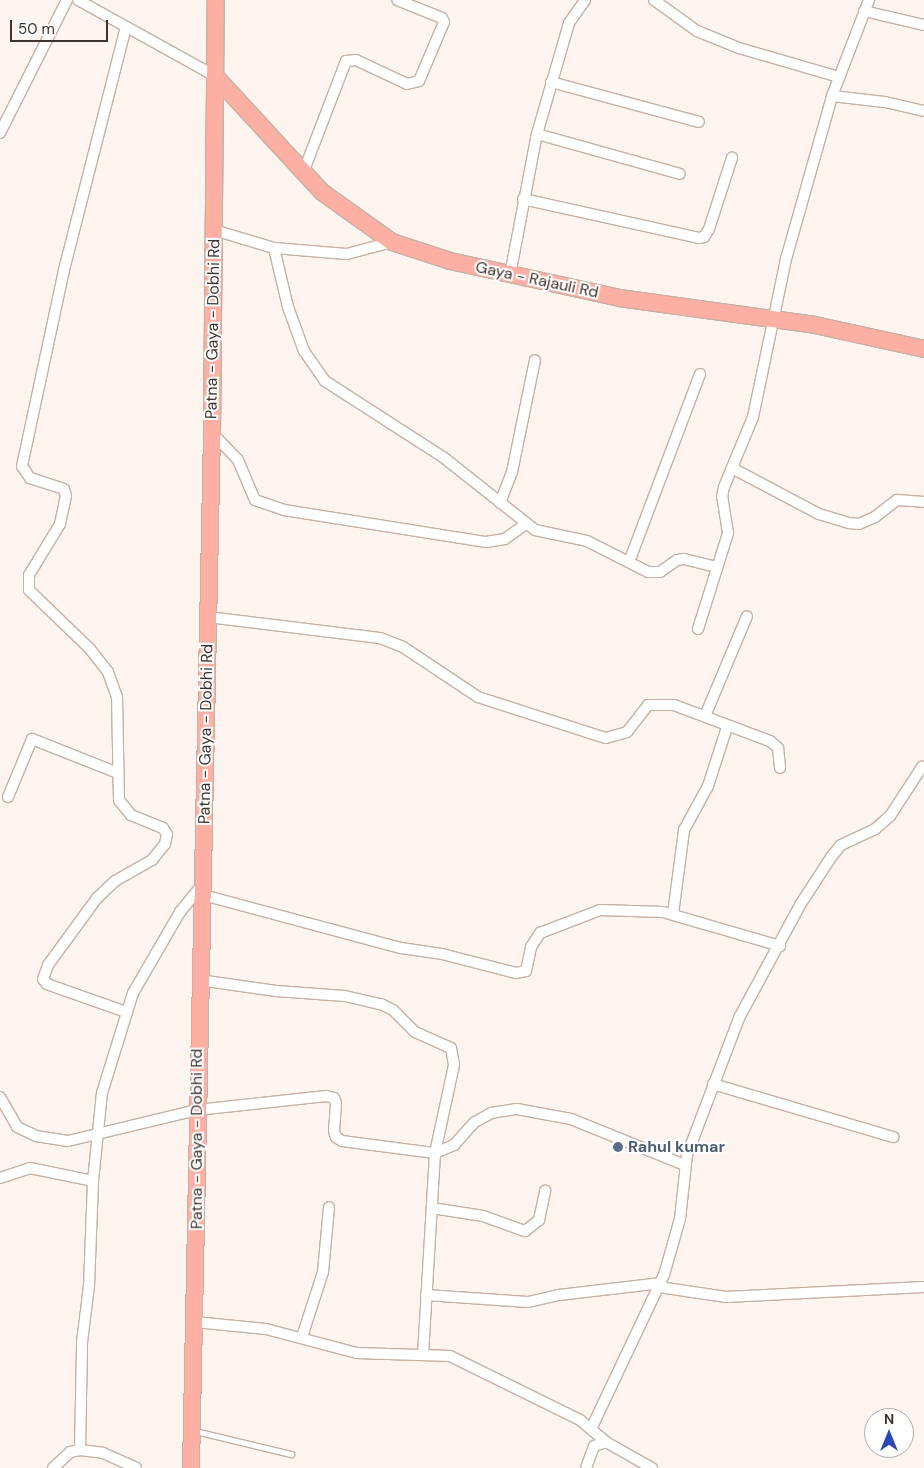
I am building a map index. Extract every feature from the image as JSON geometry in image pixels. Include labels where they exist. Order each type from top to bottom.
[{"type":"main road","name":"Patna - Gaya - Dobhi Rd","points":[[191,1468],[195,1322],[199,980],[203,889],[212,432],[216,0]]},
{"type":"main road","name":"Gaya - Rajauli Rd","points":[[215,76],[303,173],[342,208],[392,242],[450,261],[666,307],[774,319],[849,331],[924,350]]},
{"type":"street","points":[[0,133],[67,0]]},
{"type":"street","points":[[78,0],[215,76]]},
{"type":"street","points":[[303,173],[346,61],[356,60],[407,84],[419,81],[444,22],[442,18],[396,0]]},
{"type":"street","points":[[510,275],[523,199],[537,134],[551,82],[569,23],[585,0]]},
{"type":"street","points":[[654,0],[697,32],[739,48],[839,77]]},
{"type":"street","points":[[698,630],[728,533],[722,497],[753,417],[786,259],[832,96],[869,0]]},
{"type":"street","points":[[864,11],[924,25]]},
{"type":"street","points":[[126,27],[64,270],[22,466],[30,478],[66,492],[62,519],[33,568],[29,590],[101,661],[113,682],[118,708],[118,773],[121,806],[131,815],[163,828],[167,839],[152,860],[115,882],[97,898],[48,965],[44,979],[47,984],[126,1012]]},
{"type":"street","points":[[551,82],[698,122]]},
{"type":"street","points":[[832,96],[886,102],[924,111]]},
{"type":"street","points":[[0,111],[11,111]]},
{"type":"street","points":[[537,134],[680,174]]},
{"type":"street","points":[[523,199],[699,238],[704,237],[709,229],[732,158]]},
{"type":"street","points":[[214,230],[274,248],[347,254],[392,242]]},
{"type":"street","points":[[274,248],[288,307],[304,351],[326,381],[443,457],[500,503],[546,534],[588,541],[655,573],[684,559],[717,567]]},
{"type":"street","points":[[500,503],[512,472],[535,360]]},
{"type":"street","points":[[629,562],[700,374]]},
{"type":"street","points":[[212,432],[238,460],[255,500],[284,510],[486,542],[505,539],[527,523]]},
{"type":"street","points":[[732,468],[819,514],[849,523],[859,524],[875,517],[897,500],[924,502]]},
{"type":"street","points":[[706,716],[747,616]]},
{"type":"street","points":[[208,617],[380,638],[403,648],[478,697],[606,738],[627,732],[648,704],[674,705],[706,716],[727,727],[770,741],[778,748],[780,768]]},
{"type":"street","points":[[673,914],[684,830],[708,786],[727,727]]},
{"type":"street","points":[[8,797],[32,739],[118,773]]},
{"type":"street","points":[[592,1427],[660,1285],[680,1219],[685,1164],[739,1018],[780,946],[800,905],[832,856],[841,845],[875,829],[890,816],[922,767]]},
{"type":"street","points":[[80,1450],[82,1342],[89,1286],[93,1181],[102,1092],[133,993],[186,904],[203,889],[401,948],[442,954],[516,974],[526,971],[535,938],[546,928],[600,910],[673,914],[697,924],[780,946]]},
{"type":"street","points":[[199,980],[345,996],[381,1004],[393,1010],[415,1032],[447,1045],[454,1056],[454,1065],[435,1154],[423,1354]]},
{"type":"street","points":[[713,1084],[893,1137]]},
{"type":"street","points":[[0,1097],[17,1127],[25,1133],[68,1141],[97,1136],[197,1110],[326,1096],[334,1098],[336,1103],[334,1131],[336,1137],[342,1141],[435,1154],[454,1146],[475,1122],[491,1113],[517,1109],[571,1118],[685,1164]]},
{"type":"street","points":[[0,1178],[30,1168],[93,1181]]},
{"type":"street","points":[[432,1208],[478,1215],[526,1231],[538,1220],[545,1191]]},
{"type":"street","points":[[302,1337],[323,1272],[329,1208]]},
{"type":"street","points":[[426,1295],[528,1302],[559,1295],[660,1285],[726,1297],[924,1288]]},
{"type":"street","points":[[195,1322],[244,1326],[302,1337],[356,1353],[450,1356],[592,1427],[606,1442],[652,1468]]},
{"type":"street","points":[[586,1468],[594,1446],[606,1442]]},
{"type":"street","points":[[53,1468],[70,1452],[80,1450],[104,1453],[136,1468]]},
{"type":"lane","points":[[192,1430],[291,1454]]},
{"type":"place","name":"Rahul kumar","points":[[618,1147]]}]
